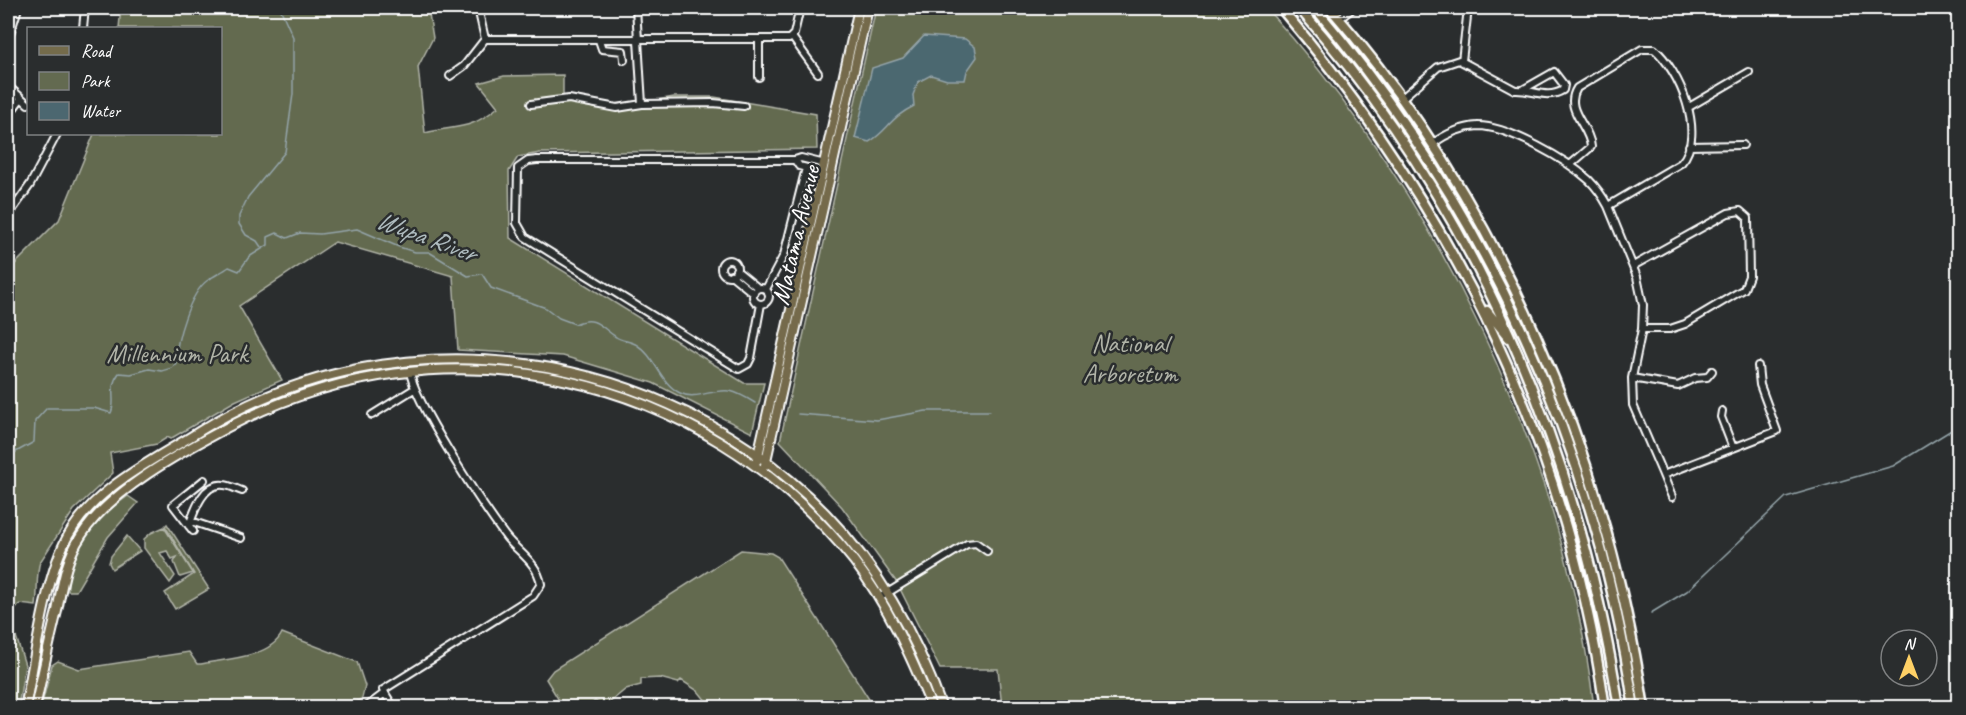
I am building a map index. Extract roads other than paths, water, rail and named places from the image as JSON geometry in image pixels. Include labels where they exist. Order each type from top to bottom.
[{"type":"highway","points":[[1281,8],[1341,81],[1388,146],[1435,221],[1478,299],[1525,405],[1561,510],[1583,593],[1605,708]]},
{"type":"highway","points":[[1299,8],[1387,118],[1425,177],[1474,258],[1515,346],[1541,410],[1578,523],[1602,614],[1619,708]]},
{"type":"highway","points":[[1315,8],[1381,89],[1456,203],[1503,288],[1546,384],[1593,517],[1616,607],[1634,708]]},
{"type":"highway","points":[[1330,8],[1401,99],[1432,144],[1488,239],[1535,332],[1572,425],[1605,531],[1628,613],[1644,708]]},
{"type":"highway","points":[[1478,299],[1515,346]]},
{"type":"highway","points":[[1535,332],[1546,384]]},
{"type":"highway","points":[[1571,500],[1577,501],[1586,495]]},
{"type":"highway","points":[[1578,523],[1577,515],[1580,513],[1593,517]]},
{"type":"main road","name":"Matama Avenue","points":[[764,472],[859,8]]},
{"type":"main road","name":"Matama Avenue","points":[[756,466],[868,8]]},
{"type":"main road","points":[[25,708],[57,563],[68,537],[96,501],[119,482],[209,426],[262,399],[314,380],[368,368],[432,359],[490,359],[543,366],[607,381],[663,400],[686,411],[759,456],[826,514],[863,558],[887,593],[925,662],[942,708]]},
{"type":"main road","points":[[35,708],[72,552],[87,527],[115,497],[204,440],[257,412],[340,384],[410,371],[499,370],[582,384],[634,400],[682,420],[719,440],[764,472],[818,520],[855,563],[879,598],[904,644],[932,708]]},
{"type":"main road","points":[[741,445],[752,445],[763,440]]},
{"type":"street","points":[[8,40],[18,8]]},
{"type":"street","points":[[83,27],[85,8]]},
{"type":"street","points":[[478,8],[485,39]]},
{"type":"street","points":[[636,8],[642,104]]},
{"type":"street","points":[[792,38],[800,8]]},
{"type":"street","points":[[1340,18],[1353,8]]},
{"type":"street","points":[[1462,61],[1468,8]]},
{"type":"street","points":[[485,39],[792,38]]},
{"type":"street","points":[[792,38],[818,73]]},
{"type":"street","points":[[450,76],[464,66],[485,39]]},
{"type":"street","points":[[759,39],[759,77]]},
{"type":"street","points":[[599,40],[602,49],[623,51],[624,60]]},
{"type":"street","points":[[1570,165],[1591,147],[1591,142],[1573,108],[1573,94],[1583,83],[1642,49],[1654,49],[1659,52],[1678,83],[1689,107],[1689,146],[1681,163],[1608,206]]},
{"type":"street","points":[[1401,99],[1438,67],[1449,62],[1462,61],[1515,90],[1524,89],[1552,95],[1563,90],[1564,85],[1554,72],[1524,89]]},
{"type":"street","points":[[1689,107],[1749,72]]},
{"type":"street","points":[[8,86],[27,103]]},
{"type":"street","points":[[8,116],[21,98]]},
{"type":"street","points":[[531,104],[569,99],[616,108],[642,104],[713,103],[744,106]]},
{"type":"street","points":[[1432,144],[1455,130],[1490,127],[1503,131],[1570,165],[1591,182],[1608,206],[1633,266],[1642,299],[1642,329],[1632,378],[1633,405],[1672,497]]},
{"type":"street","points":[[8,216],[30,185],[56,135]]},
{"type":"street","points":[[1689,146],[1743,145]]},
{"type":"street","points":[[806,168],[784,255],[766,289],[769,299],[761,304],[751,358],[748,364],[739,369],[525,237],[517,223],[516,173],[523,163],[537,160],[795,160],[801,158],[821,163]]},
{"type":"street","points":[[795,160],[806,168],[819,171]]},
{"type":"street","points":[[1633,266],[1728,213],[1740,211],[1748,218],[1749,276],[1744,289],[1685,324],[1670,329],[1642,329]]},
{"type":"street","points":[[733,273],[755,291],[766,289]]},
{"type":"street","points":[[755,291],[754,300],[761,304]]},
{"type":"street","points":[[1663,475],[1777,431],[1760,385],[1758,366]]},
{"type":"street","points":[[393,708],[383,690],[533,596],[541,584],[535,567],[497,525],[414,389],[410,371]]},
{"type":"street","points":[[1632,378],[1678,386],[1695,378],[1707,377],[1712,371]]},
{"type":"street","points":[[372,415],[414,389]]},
{"type":"street","points":[[1722,411],[1721,417],[1733,448]]},
{"type":"street","points":[[204,480],[173,505],[191,526],[241,537]]},
{"type":"street","points":[[191,526],[199,499],[216,485],[224,484],[242,491]]},
{"type":"street","points":[[879,598],[967,544],[976,543],[987,551]]},
{"type":"street","points":[[365,708],[385,693]]},
{"type":"water","points":[[924,36],[965,39],[975,47],[977,57],[967,71],[965,80],[947,80],[931,75],[918,82],[913,95],[914,106],[899,115],[869,142],[855,138],[872,68],[903,58]]},
{"type":"waterway","points":[[261,247],[257,241],[246,235],[239,224],[239,216],[248,197],[285,152],[293,94],[293,37],[280,8]]},
{"type":"waterway","name":"Wupa River","points":[[8,452],[14,453],[34,442],[35,421],[47,408],[94,408],[111,413],[113,389],[119,373],[131,374],[149,369],[162,371],[172,368],[176,363],[178,343],[185,318],[201,286],[229,267],[239,271],[249,257],[268,245],[268,237],[277,233],[287,238],[300,233],[320,234],[357,229],[399,247],[415,252],[429,252],[468,276],[482,274],[491,288],[546,308],[559,318],[575,324],[588,321],[598,323],[618,338],[637,345],[643,350],[667,383],[680,393],[692,396],[730,391],[755,403]]},
{"type":"waterway","points":[[798,414],[877,420],[926,411],[990,411]]},
{"type":"waterway","points":[[1651,613],[1687,591],[1786,497],[1893,466],[1958,426]]},
{"type":"waterway","points":[[8,701],[13,708]]},
{"type":"park label","name":"Millennium Park","points":[[177,353]]},
{"type":"park label","name":"National Arboretum","points":[[1130,358]]}]
